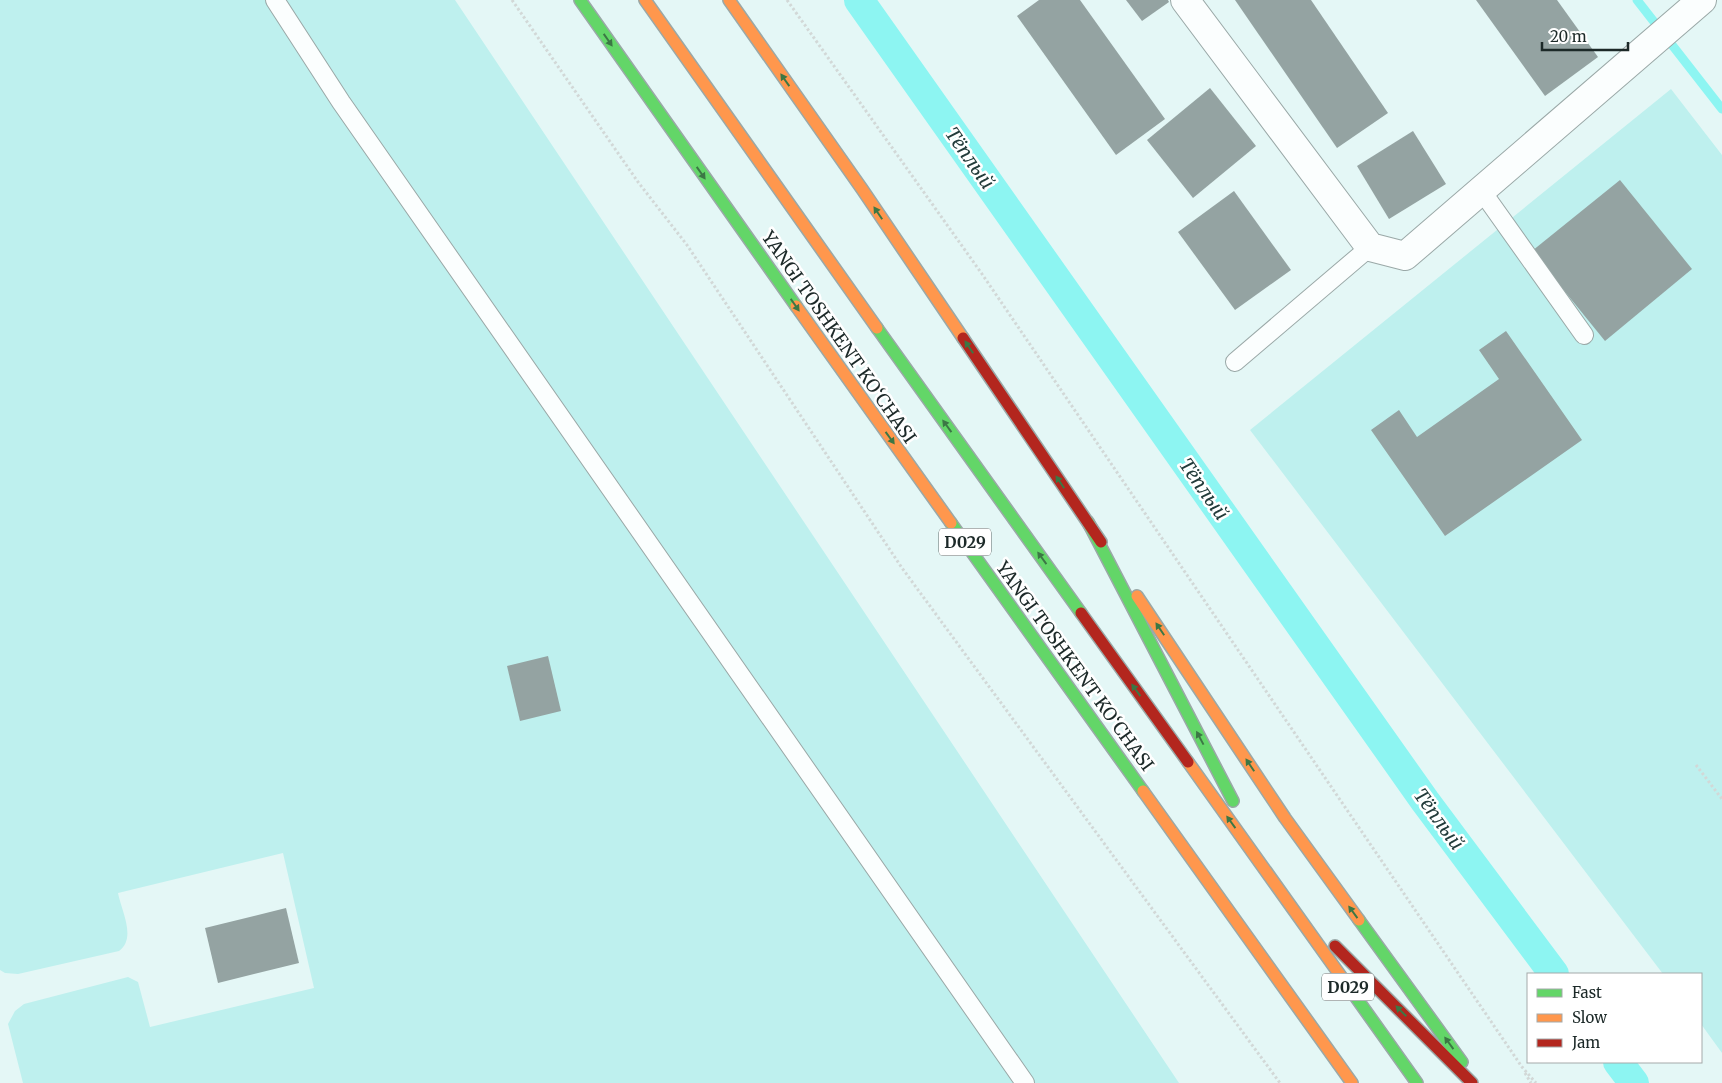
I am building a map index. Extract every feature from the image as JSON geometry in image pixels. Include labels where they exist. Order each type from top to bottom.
[{"type":"main road","name":"YANGI TOSHKENT KO‘CHASI","points":[[580,0],[799,311],[1352,1083]]},
{"type":"main road","name":"YANGI TOSHKENT KO‘CHASI","points":[[645,0],[834,268],[1417,1083]]},
{"type":"main road","points":[[729,0],[862,189],[1088,522],[1285,818],[1477,1083]]},
{"type":"main road","points":[[1088,522],[1279,890],[1472,1083]]},
{"type":"street","points":[[1185,0],[1370,247],[1405,256],[1693,8]]},
{"type":"street","points":[[1718,0],[1722,5]]},
{"type":"lane","points":[[275,0],[341,102],[1025,1083]]},
{"type":"lane","points":[[1481,190],[1584,335]]},
{"type":"lane","points":[[1235,362],[1370,247]]},
{"type":"path","points":[[512,0],[638,182],[687,245],[902,568],[1280,1083]]},
{"type":"path","points":[[787,0],[982,274],[1516,1058],[1531,1083]]},
{"type":"path","points":[[1696,765],[1722,800]]},
{"type":"path","points":[[1516,1058],[1536,1083]]},
{"type":"shaded area","points":[[0,0],[455,0],[1179,1083],[23,1083],[8,1024],[15,1011],[24,1004],[128,977],[138,982],[150,1027],[314,988],[283,853],[118,893],[127,931],[127,939],[119,951],[18,974],[5,973],[0,970]]},
{"type":"shaded area","points":[[1671,89],[1722,155],[1722,1053],[1702,1025],[1702,973],[1662,973],[1250,430]]},
{"type":"building","points":[[1039,0],[1080,0],[1165,119],[1116,155],[1017,16]]},
{"type":"building","points":[[1126,0],[1168,0],[1169,2],[1142,21]]},
{"type":"building","points":[[1235,0],[1311,0],[1388,113],[1337,148]]},
{"type":"building","points":[[1476,0],[1557,0],[1598,57],[1545,96]]},
{"type":"building","points":[[1210,88],[1256,146],[1193,198],[1147,140]]},
{"type":"building","points":[[1413,131],[1446,184],[1389,219],[1357,166]]},
{"type":"building","points":[[1620,180],[1692,269],[1605,341],[1532,251]]},
{"type":"building","points":[[1234,191],[1291,270],[1235,310],[1178,232]]},
{"type":"building","points":[[1506,331],[1582,440],[1445,536],[1371,430],[1399,410],[1417,437],[1499,379],[1479,350]]},
{"type":"building","points":[[548,656],[561,711],[520,721],[507,666]]},
{"type":"building","points":[[286,908],[299,963],[218,983],[205,928]]},
{"type":"waterway","name":"Тёплый","points":[[859,0],[1425,801],[1553,973]]},
{"type":"waterway","points":[[1637,0],[1722,109]]},
{"type":"waterway","name":"Тёплый","points":[[1619,1063],[1634,1083]]},
{"type":"traffic: fast","points":[[580,0],[796,306]]},
{"type":"traffic: fast","points":[[877,328],[1081,613]]},
{"type":"traffic: fast","points":[[1088,522],[1233,801]]},
{"type":"traffic: fast","points":[[951,523],[1143,791]]},
{"type":"traffic: fast","points":[[1359,920],[1462,1062]]},
{"type":"traffic: fast","points":[[1350,989],[1417,1083]]},
{"type":"traffic: slow","points":[[645,0],[877,328]]},
{"type":"traffic: slow","points":[[729,0],[862,189],[963,338]]},
{"type":"traffic: slow","points":[[796,306],[951,523]]},
{"type":"traffic: slow","points":[[1137,596],[1285,818],[1359,920]]},
{"type":"traffic: slow","points":[[1188,762],[1350,989]]},
{"type":"traffic: slow","points":[[1143,791],[1352,1083]]},
{"type":"traffic: jam","points":[[963,338],[1101,542]]},
{"type":"traffic: jam","points":[[1081,613],[1188,762]]},
{"type":"traffic: jam","points":[[1335,946],[1472,1083]]}]
